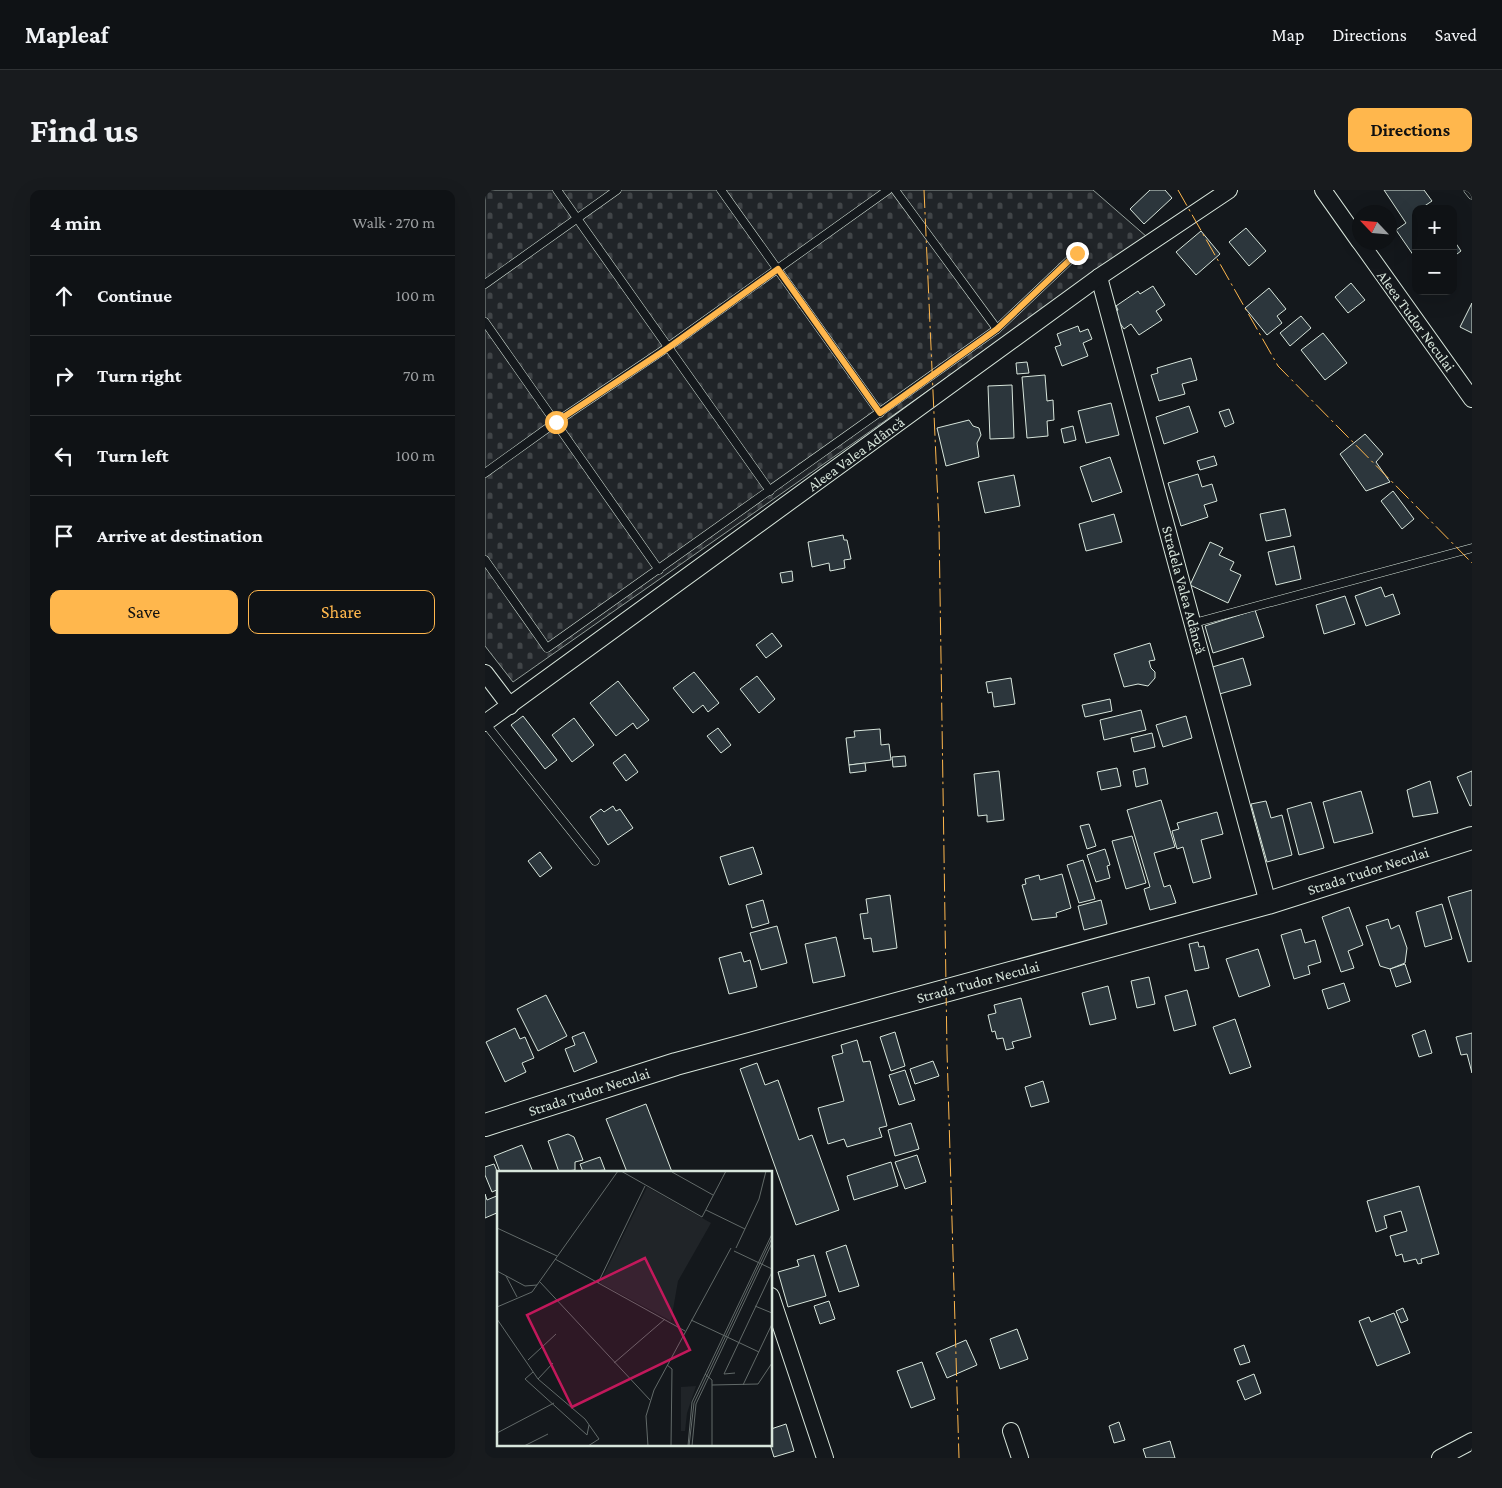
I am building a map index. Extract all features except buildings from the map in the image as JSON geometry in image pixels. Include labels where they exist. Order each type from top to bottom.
[{"type":"street","name":"Aleea Valea Adâncă","points":[[485,723],[1099,277],[1229,190]]},
{"type":"street","name":"Aleea Tudor Neculai","points":[[1323,190],[1352,231]]},
{"type":"street","name":"Aleea Tudor Neculai","points":[[1366,250],[1472,399]]},
{"type":"street","name":"Stradela Valea Adâncă","points":[[1099,277],[1194,623],[1268,903]]},
{"type":"street","points":[[485,673],[510,706]]},
{"type":"street","name":"Strada Tudor Neculai","points":[[485,1125],[676,1064],[1268,903],[1472,838]]},
{"type":"street","points":[[773,1302],[825,1458]]},
{"type":"street","points":[[1011,1431],[1020,1458]]},
{"type":"street","points":[[1440,1458],[1472,1441]]},
{"type":"lane","points":[[557,190],[770,491]]},
{"type":"lane","points":[[485,284],[617,190]]},
{"type":"lane","points":[[721,190],[880,413]]},
{"type":"lane","points":[[485,473],[556,422],[668,348],[888,190]]},
{"type":"lane","points":[[895,190],[997,329]]},
{"type":"lane","points":[[1468,190],[1472,195]]},
{"type":"lane","points":[[485,560],[547,648],[997,329],[1077,253]]},
{"type":"lane","points":[[485,322],[659,570]]},
{"type":"lane","points":[[1194,623],[1472,548]]},
{"type":"lane","points":[[485,723],[595,861]]},
{"type":"green space","points":[[485,190],[1093,190],[1147,237],[513,682],[485,646]]},
{"type":"power","points":[[924,190],[939,526],[947,1051],[959,1458]]},
{"type":"power","points":[[1178,190],[1278,366],[1472,563]]},
{"type":"route","points":[[556,422],[668,348],[778,269],[880,413],[997,329],[1077,253]]}]
